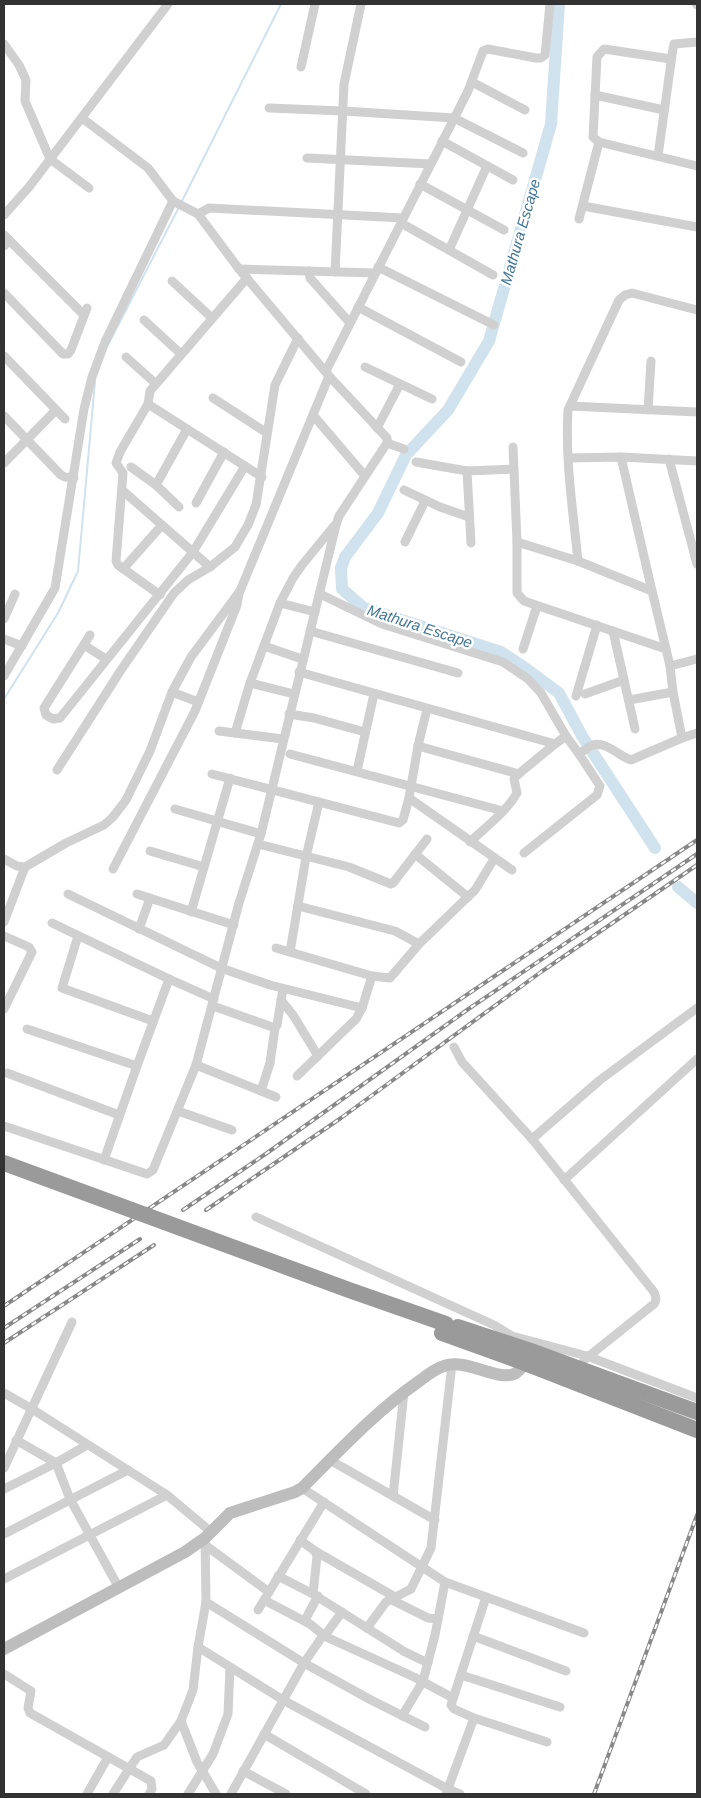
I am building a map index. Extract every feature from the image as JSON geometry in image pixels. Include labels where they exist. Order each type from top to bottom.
[{"type":"highway","points":[[4,1163],[340,1287],[444,1328],[525,1363],[697,1430]]},
{"type":"highway","points":[[4,1173],[444,1328],[582,1362],[697,1412]]},
{"type":"street","points":[[4,215],[82,118],[168,4]]},
{"type":"street","points":[[301,67],[314,4]]},
{"type":"street","points":[[335,272],[344,84],[362,4]]},
{"type":"street","points":[[113,869],[198,702],[237,605],[240,591],[313,414],[327,373],[350,323],[472,82],[483,51],[488,49],[541,58],[545,55],[550,4]]},
{"type":"street","points":[[658,156],[674,44],[697,42]]},
{"type":"street","points":[[4,44],[19,65],[26,80],[25,101],[50,159],[89,188]]},
{"type":"street","points":[[671,59],[604,48],[597,57],[593,138],[599,142],[697,166]]},
{"type":"street","points":[[472,82],[525,110]]},
{"type":"street","points":[[595,95],[664,110]]},
{"type":"street","points":[[270,108],[454,118],[523,153]]},
{"type":"street","points":[[4,1126],[150,1174],[154,1170],[196,1065],[221,968],[261,834],[336,524],[339,516],[387,443],[387,438],[327,373],[239,269],[195,212],[175,202],[148,168],[82,118]]},
{"type":"street","points":[[442,141],[513,180]]},
{"type":"street","points":[[579,219],[599,142]]},
{"type":"street","points":[[307,158],[341,158],[431,164]]},
{"type":"street","points":[[449,250],[487,166]]},
{"type":"street","points":[[420,184],[504,230]]},
{"type":"street","points":[[4,676],[55,588],[84,409],[98,359],[175,202]]},
{"type":"street","points":[[583,206],[697,227]]},
{"type":"street","points":[[195,212],[209,208],[338,214],[402,221],[493,275]]},
{"type":"street","points":[[4,293],[62,354],[68,354],[72,350],[85,312],[6,240]]},
{"type":"street","points":[[239,269],[335,272],[377,270],[494,325]]},
{"type":"street","points":[[309,271],[310,278],[350,323]]},
{"type":"street","points":[[160,595],[118,565],[116,556],[123,473],[116,463],[120,452],[148,404],[150,391],[247,278]]},
{"type":"street","points":[[172,281],[212,318]]},
{"type":"street","points":[[578,561],[567,428],[570,406],[619,300],[625,295],[632,293],[697,310]]},
{"type":"street","points":[[358,307],[462,362]]},
{"type":"street","points":[[144,320],[181,354]]},
{"type":"street","points":[[57,770],[121,670],[174,593],[188,580],[235,547],[248,526],[255,510],[262,477],[274,385],[298,338]]},
{"type":"street","points":[[4,356],[65,419]]},
{"type":"street","points":[[126,357],[156,383]]},
{"type":"street","points":[[648,410],[651,361]]},
{"type":"street","points":[[365,367],[432,399]]},
{"type":"street","points":[[377,428],[400,384]]},
{"type":"street","points":[[213,398],[267,433]]},
{"type":"street","points":[[148,404],[262,477]]},
{"type":"street","points":[[570,406],[697,412]]},
{"type":"street","points":[[4,463],[56,410]]},
{"type":"street","points":[[313,414],[365,476]]},
{"type":"street","points":[[4,416],[61,475],[74,478]]},
{"type":"street","points":[[156,484],[186,428]]},
{"type":"street","points":[[387,443],[404,449]]},
{"type":"street","points":[[513,447],[517,542],[516,592],[524,601],[666,650]]},
{"type":"street","points":[[196,503],[224,452]]},
{"type":"street","points":[[569,458],[621,457],[697,461]]},
{"type":"street","points":[[621,457],[670,666],[682,738]]},
{"type":"street","points":[[669,459],[697,564]]},
{"type":"street","points":[[416,462],[467,471],[514,469]]},
{"type":"street","points":[[90,635],[44,708],[46,714],[53,719],[60,718],[193,552],[244,466]]},
{"type":"street","points":[[131,467],[156,484],[179,507]]},
{"type":"street","points":[[467,471],[471,543]]},
{"type":"street","points":[[122,490],[210,566]]},
{"type":"street","points":[[404,490],[425,501],[470,517]]},
{"type":"street","points":[[405,542],[425,501]]},
{"type":"street","points":[[235,733],[250,683],[280,603],[302,565],[336,524]]},
{"type":"street","points":[[123,569],[162,525]]},
{"type":"street","points":[[517,542],[578,561],[652,590]]},
{"type":"street","points":[[4,859],[17,866],[24,867],[66,843],[104,825],[113,818],[126,800],[150,751],[172,692],[191,657],[240,591]]},
{"type":"street","points":[[4,619],[15,594]]},
{"type":"street","points":[[320,594],[382,624],[503,662],[528,680],[541,693],[566,736],[581,753],[600,786],[597,795],[524,853]]},
{"type":"street","points":[[280,603],[315,612]]},
{"type":"street","points":[[523,649],[537,606]]},
{"type":"street","points":[[597,625],[581,695],[624,680]]},
{"type":"street","points":[[310,631],[458,673]]},
{"type":"street","points":[[613,631],[635,729]]},
{"type":"street","points":[[4,639],[22,646]]},
{"type":"street","points":[[84,645],[106,659]]},
{"type":"street","points":[[264,646],[302,659]]},
{"type":"street","points":[[670,666],[697,659]]},
{"type":"street","points":[[299,672],[555,744]]},
{"type":"street","points":[[250,683],[294,694]]},
{"type":"street","points":[[172,692],[198,702]]},
{"type":"street","points":[[629,700],[673,692]]},
{"type":"street","points":[[357,771],[374,694]]},
{"type":"street","points":[[212,774],[398,823],[403,820],[410,798],[418,746],[427,708]]},
{"type":"street","points":[[289,714],[314,718],[366,732]]},
{"type":"street","points":[[219,731],[283,739]]},
{"type":"street","points":[[581,753],[593,745],[601,744],[631,760],[697,733]]},
{"type":"street","points":[[470,842],[503,811],[517,793],[514,779],[518,774],[566,736]]},
{"type":"street","points":[[418,746],[518,774]]},
{"type":"street","points":[[290,754],[503,811]]},
{"type":"street","points":[[190,912],[230,778]]},
{"type":"street","points":[[410,798],[512,870]]},
{"type":"street","points":[[290,952],[306,857],[319,802]]},
{"type":"street","points":[[175,809],[261,834]]},
{"type":"street","points":[[258,844],[356,870],[391,884],[427,838]]},
{"type":"street","points":[[150,850],[204,866]]},
{"type":"street","points":[[415,854],[468,897]]},
{"type":"street","points":[[276,948],[386,979],[393,976],[419,944],[468,897],[481,882],[494,859]]},
{"type":"street","points":[[4,922],[24,867]]},
{"type":"street","points":[[68,894],[221,968],[283,988],[362,1008]]},
{"type":"street","points":[[137,894],[234,925]]},
{"type":"street","points":[[139,929],[150,898]]},
{"type":"street","points":[[298,906],[395,931],[419,944]]},
{"type":"street","points":[[52,923],[170,979],[213,1002],[274,1028]]},
{"type":"street","points":[[4,936],[29,947],[32,952],[8,993],[4,1009]]},
{"type":"street","points":[[78,936],[62,988],[153,1021]]},
{"type":"street","points":[[297,1076],[356,1020],[362,1008],[372,976]]},
{"type":"street","points":[[104,1160],[119,1114],[170,979]]},
{"type":"street","points":[[261,1091],[270,1063],[274,1028],[277,1025],[283,988]]},
{"type":"street","points":[[281,1000],[293,1015],[318,1056]]},
{"type":"street","points":[[532,1139],[600,1080],[697,1008]]},
{"type":"street","points":[[27,1029],[137,1066]]},
{"type":"street","points":[[454,1047],[462,1062],[532,1139],[654,1292],[656,1297],[654,1304],[582,1362]]},
{"type":"street","points":[[564,1180],[697,1059]]},
{"type":"street","points":[[196,1065],[276,1097]]},
{"type":"street","points":[[7,1073],[119,1114]]},
{"type":"street","points":[[178,1111],[232,1130]]},
{"type":"street","points":[[256,1217],[512,1336],[582,1362],[697,1398]]},
{"type":"street","points":[[4,1468],[72,1322]]},
{"type":"street","points":[[4,1649],[185,1552],[207,1538],[230,1514],[302,1488],[339,1449],[404,1392],[437,1369],[452,1364],[465,1365],[507,1375],[518,1372],[525,1363]]},
{"type":"street","points":[[367,1628],[383,1605],[392,1598],[411,1589],[431,1548],[452,1364]]},
{"type":"street","points":[[393,1496],[404,1392]]},
{"type":"street","points":[[4,1393],[167,1495],[207,1538],[269,1592]]},
{"type":"street","points":[[16,1440],[56,1463],[70,1499],[119,1588]]},
{"type":"street","points":[[4,1489],[87,1445]]},
{"type":"street","points":[[330,1460],[435,1520]]},
{"type":"street","points":[[4,1534],[128,1470]]},
{"type":"street","points":[[302,1488],[445,1582],[584,1633]]},
{"type":"street","points":[[4,1579],[167,1495]]},
{"type":"street","points":[[258,1610],[324,1502]]},
{"type":"street","points":[[114,1794],[129,1768],[141,1755],[164,1745],[180,1722],[193,1690],[206,1602],[207,1538]]},
{"type":"street","points":[[300,1540],[392,1598],[428,1618],[438,1618]]},
{"type":"street","points":[[308,1623],[306,1618],[316,1595],[317,1561],[315,1551]]},
{"type":"street","points":[[278,1576],[316,1595],[405,1652],[428,1663]]},
{"type":"street","points":[[402,1716],[423,1681],[445,1582]]},
{"type":"street","points":[[486,1597],[453,1698],[452,1708],[474,1718],[547,1742]]},
{"type":"street","points":[[264,1600],[308,1623],[322,1635],[423,1681],[453,1698]]},
{"type":"street","points":[[206,1602],[304,1663],[425,1727]]},
{"type":"street","points":[[231,1794],[304,1663],[322,1635],[326,1634],[342,1612]]},
{"type":"street","points":[[473,1636],[566,1671]]},
{"type":"street","points":[[198,1647],[283,1700],[447,1792],[460,1794]]},
{"type":"street","points":[[188,1794],[216,1749],[228,1714],[230,1667]]},
{"type":"street","points":[[4,1674],[31,1691],[28,1708],[30,1713],[151,1781],[152,1788],[149,1794]]},
{"type":"street","points":[[461,1675],[560,1707]]},
{"type":"street","points":[[447,1792],[474,1718]]},
{"type":"street","points":[[180,1722],[202,1771],[216,1794]]},
{"type":"street","points":[[264,1734],[366,1794]]},
{"type":"street","points":[[87,1794],[108,1757]]},
{"type":"street","points":[[243,1770],[286,1794]]},
{"type":"waterway","points":[[181,203],[281,4]]},
{"type":"waterway","name":"Mathura Escape","points":[[559,4],[551,124],[489,341],[448,410],[406,455],[378,513],[345,557],[341,568],[342,589],[364,608],[501,652],[559,693],[582,736],[655,848]]},
{"type":"waterway","points":[[108,345],[179,207]]},
{"type":"waterway","points":[[4,699],[58,613],[78,571],[95,382]]},
{"type":"waterway","name":"Mathura Escape","points":[[678,887],[697,903]]},
{"type":"railway","points":[[4,1306],[697,840]]},
{"type":"railway","points":[[183,1210],[267,1153],[467,1010],[697,854]]},
{"type":"railway","points":[[206,1210],[341,1118],[541,972],[697,865]]},
{"type":"railway","points":[[4,1328],[140,1239]]},
{"type":"railway","points":[[4,1343],[154,1245]]},
{"type":"railway","points":[[594,1794],[697,1515]]}]
